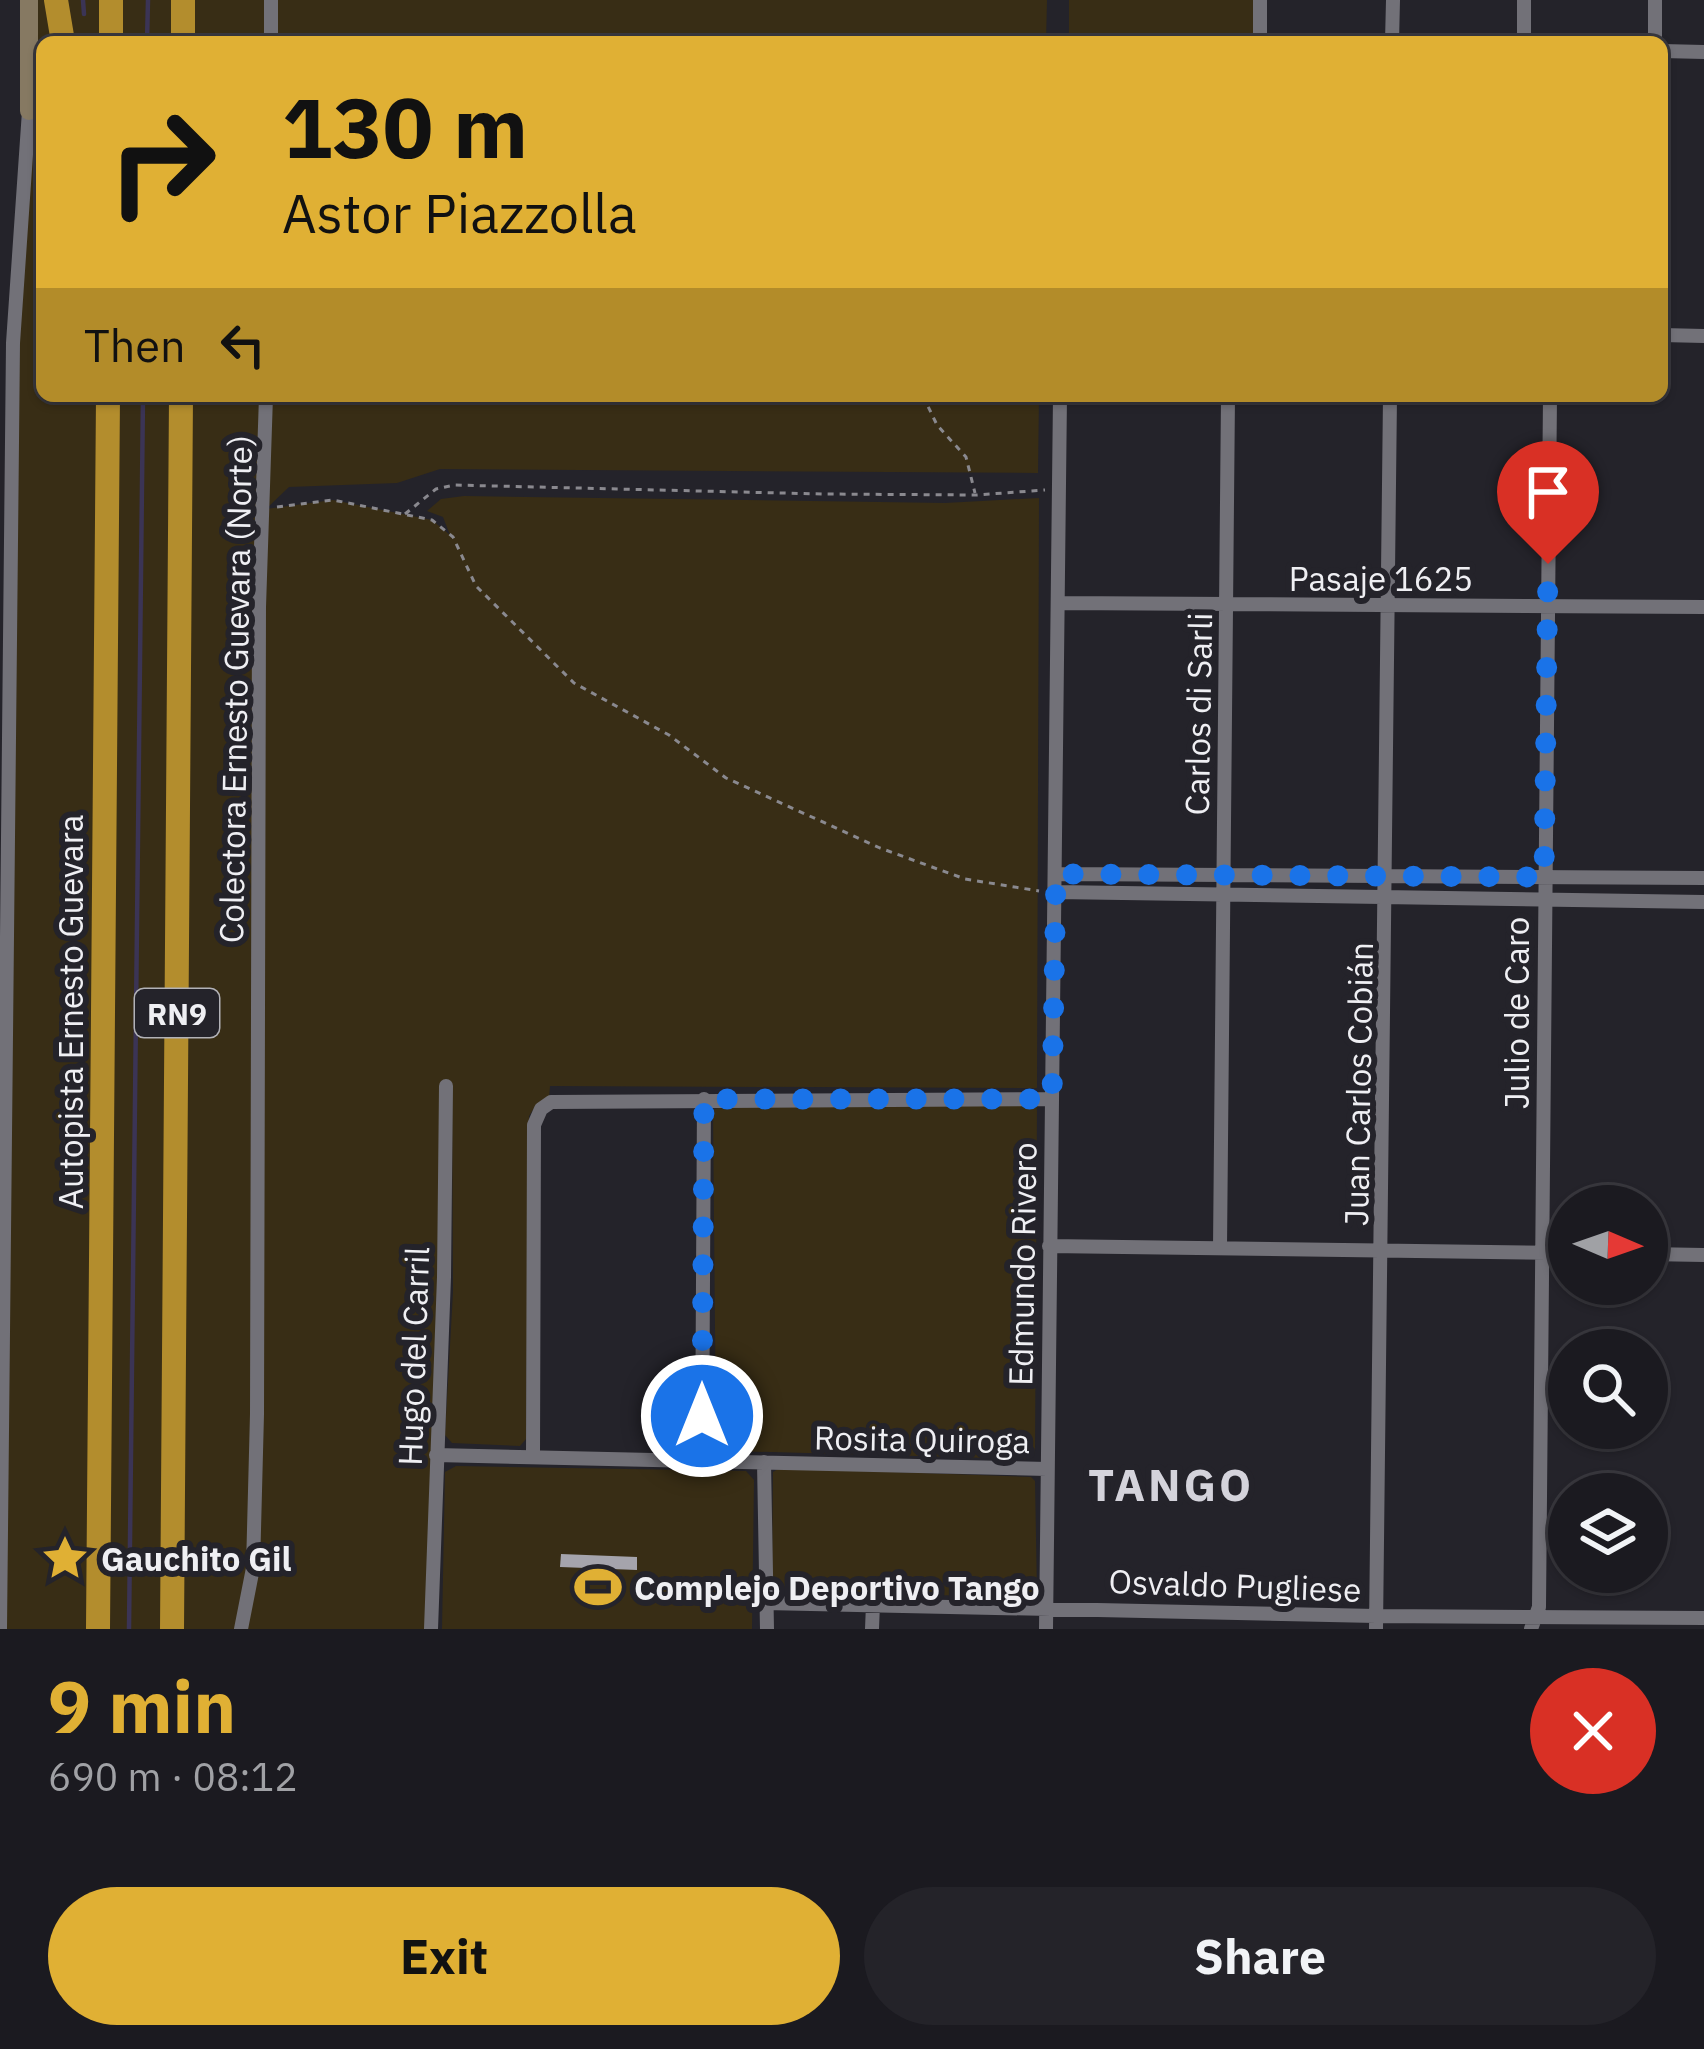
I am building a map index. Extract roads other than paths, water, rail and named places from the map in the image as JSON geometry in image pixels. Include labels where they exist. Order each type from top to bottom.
[{"type":"highway","points":[[56,0],[62,36]]},
{"type":"highway","points":[[111,0],[111,36]]},
{"type":"highway","points":[[183,0],[183,36]]},
{"type":"highway","name":"Autopista Ernesto Guevara","points":[[98,1629],[108,402]]},
{"type":"highway","name":"RN9","points":[[172,1629],[181,402]]},
{"type":"street","points":[[0,1629],[13,343],[29,111],[28,0]]},
{"type":"street","points":[[271,0],[271,36]]},
{"type":"street","points":[[1260,0],[1260,36]]},
{"type":"street","points":[[1392,36],[1393,0]]},
{"type":"street","points":[[1524,0],[1524,36]]},
{"type":"street","points":[[1654,0],[1655,36]]},
{"type":"street","points":[[1668,51],[1704,52]]},
{"type":"street","points":[[1668,335],[1704,336]]},
{"type":"street","name":"Colectora Ernesto Guevara (Norte)","points":[[241,1629],[253,1568],[257,1414],[259,607],[266,402]]},
{"type":"street","name":"Edmundo Rivero","points":[[1046,1629],[1060,402]]},
{"type":"street","name":"Carlos di Sarli","points":[[1220,1248],[1228,402]]},
{"type":"street","name":"Juan Carlos Cobián","points":[[1376,1623],[1390,402]]},
{"type":"street","name":"Julio de Caro","points":[[1533,1623],[1539,1607],[1550,402]]},
{"type":"street","name":"Pasaje 1625","points":[[1058,603],[1704,607]]},
{"type":"street","points":[[1056,874],[1704,878]]},
{"type":"street","points":[[1056,892],[1704,902]]},
{"type":"street","name":"Hugo del Carril","points":[[431,1629],[446,1086]]},
{"type":"street","points":[[702,1461],[704,1099]]},
{"type":"street","points":[[533,1457],[533,1125],[542,1109],[559,1101],[1052,1099]]},
{"type":"street","points":[[1049,1246],[1548,1252]]},
{"type":"street","points":[[1668,1254],[1704,1255]]},
{"type":"street","name":"Rosita Quiroga","points":[[436,1455],[1047,1469]]},
{"type":"street","points":[[764,1462],[766,1629]]},
{"type":"street","name":"Osvaldo Pugliese","points":[[765,1603],[1215,1612],[1376,1623],[1704,1618]]},
{"type":"street","points":[[872,1629],[873,1604]]},
{"type":"street","points":[[1215,1612],[1215,1629]]},
{"type":"waterway","points":[[83,0],[84,14]]},
{"type":"waterway","points":[[147,36],[148,0]]},
{"type":"waterway","points":[[129,1629],[143,402]]},
{"type":"place","name":"Gauchito Gil","points":[[65,1558]]},
{"type":"place","name":"Complejo Deportivo Tango","points":[[598,1587]]},
{"type":"district","name":"TANGO","points":[[1171,1484]]}]
